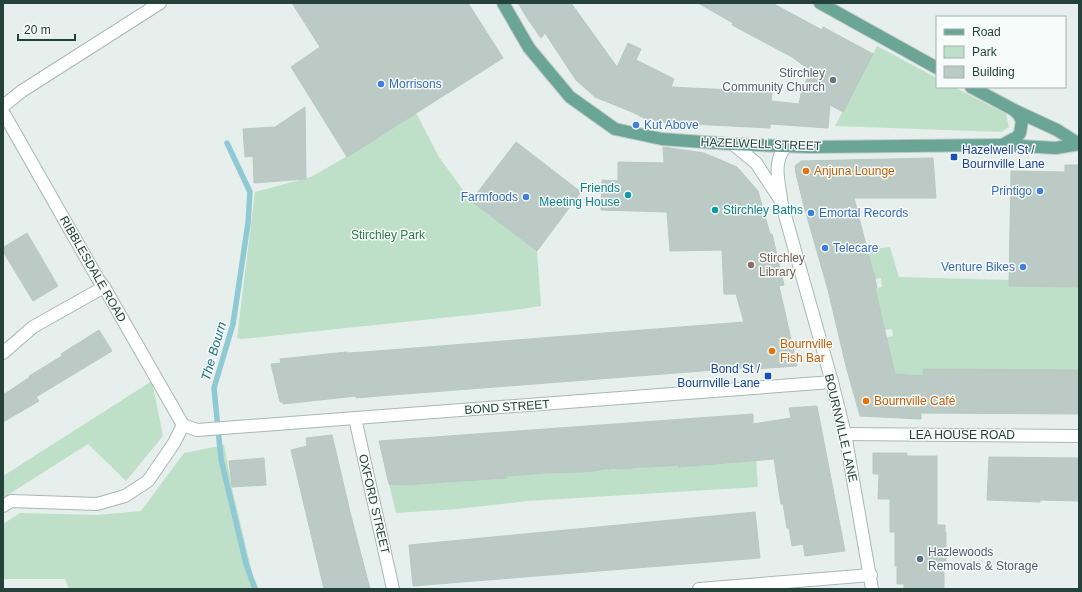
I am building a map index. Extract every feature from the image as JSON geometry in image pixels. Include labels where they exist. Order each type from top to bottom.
[{"type":"main road","name":"HAZELWELL STREET","points":[[503,3],[529,48],[570,97],[615,129],[662,139],[810,147],[1000,145],[1056,148],[1079,144]]},
{"type":"main road","points":[[820,3],[936,67]]},
{"type":"main road","points":[[974,88],[1014,110],[1057,130],[1079,144]]},
{"type":"main road","points":[[1000,145],[1017,138],[1022,129],[1022,118],[1014,110]]},
{"type":"street","points":[[3,106],[22,91],[160,3]]},
{"type":"street","name":"RIBBLESDALE ROAD","points":[[3,112],[183,425]]},
{"type":"street","name":"BOURNVILLE LANE","points":[[733,144],[756,163],[781,201]]},
{"type":"street","name":"BOURNVILLE LANE","points":[[786,146],[780,153],[778,160],[778,177],[781,201],[832,382],[845,434],[871,575],[872,589]]},
{"type":"street","points":[[3,353],[33,327],[104,288]]},
{"type":"street","name":"BOND STREET","points":[[183,425],[197,430],[832,382]]},
{"type":"street","name":"OXFORD STREET","points":[[355,418],[393,589]]},
{"type":"street","points":[[3,506],[12,501],[97,504],[125,496],[148,481],[174,443],[183,425]]},
{"type":"street","name":"LEA HOUSE ROAD","points":[[845,434],[1079,436]]},
{"type":"street","points":[[699,589],[871,575]]},
{"type":"green space","points":[[877,46],[936,77],[936,88],[956,88],[1006,114],[1009,127],[1001,132],[835,126]]},
{"type":"green space","name":"Stirchley Park","points":[[416,113],[439,157],[471,201],[537,251],[541,306],[508,311],[241,339],[237,338],[255,192],[311,177]]},
{"type":"green space","points":[[890,247],[899,277],[1010,280],[1010,286],[1079,287],[1079,370],[923,369],[923,386],[911,386],[911,375],[906,375],[904,392],[879,375],[894,371],[893,363],[886,364],[870,342],[893,336],[892,329],[885,330],[884,323],[865,327],[864,321],[882,317],[880,309],[856,293],[882,287],[881,278],[875,279],[874,272],[853,277],[867,250]]},
{"type":"green space","points":[[152,381],[163,436],[126,481],[88,444],[3,498],[3,476]]},
{"type":"green space","points":[[224,445],[232,488],[253,576],[259,589],[69,589],[65,579],[3,579],[3,524],[20,513],[97,515],[141,511],[184,453]]},
{"type":"green space","points":[[678,445],[680,467],[693,466],[692,445],[756,460],[758,487],[527,501],[457,509],[396,513],[389,484],[463,481],[462,462],[506,458],[520,475],[532,474],[562,454],[563,473],[578,472],[586,452],[588,471],[602,471],[601,451],[609,450],[611,470],[624,469],[623,450],[631,449],[632,469],[646,468],[645,448]]},
{"type":"building","name":"Morrisons","points":[[292,3],[468,3],[503,58],[347,157],[291,67],[320,47]]},
{"type":"building","points":[[518,3],[571,3],[617,67],[628,43],[641,49],[636,60],[674,79],[671,87],[772,92],[771,101],[799,104],[802,89],[811,71],[792,57],[732,25],[733,23],[698,3],[772,3],[822,30],[823,27],[873,54],[843,112],[830,105],[828,128],[770,124],[770,128],[652,122],[595,97],[576,80],[545,33],[541,38]]},
{"type":"building","points":[[305,107],[306,179],[254,183],[253,156],[245,157],[243,129],[275,127]]},
{"type":"building","name":"Farmfoods","points":[[516,142],[581,192],[537,251],[471,201]]},
{"type":"building","points":[[663,147],[704,153],[737,167],[758,191],[770,234],[772,234],[784,285],[779,286],[797,366],[754,369],[754,367],[356,398],[356,396],[283,404],[283,402],[280,402],[271,364],[281,363],[280,359],[347,352],[364,352],[744,322],[736,294],[724,294],[722,250],[670,251],[667,212],[601,210],[602,180],[618,181],[618,162],[664,163]]},
{"type":"building","points":[[933,158],[936,198],[854,198],[874,272],[877,288],[875,288],[895,374],[923,376],[923,369],[1079,370],[1079,414],[921,413],[921,419],[860,416],[846,366],[828,290],[804,206],[795,166],[801,161]]},
{"type":"building","points":[[1065,165],[1079,165],[1079,287],[1009,286],[1011,171],[1065,172]]},
{"type":"building","points":[[27,233],[58,286],[33,301],[4,253],[4,247]]},
{"type":"building","points":[[99,330],[112,351],[36,397],[39,401],[3,422],[3,395],[30,377],[29,376],[62,356],[61,354]]},
{"type":"building","points":[[817,406],[845,551],[805,556],[803,544],[792,546],[783,504],[781,504],[774,459],[679,467],[679,465],[602,469],[582,472],[544,473],[507,476],[507,478],[402,485],[389,484],[379,441],[753,414],[753,424],[791,418],[789,408]]},
{"type":"building","points":[[332,435],[370,589],[324,589],[291,450],[307,446],[306,438]]},
{"type":"building","points":[[873,453],[907,453],[907,456],[937,456],[937,525],[945,525],[946,532],[944,589],[904,589],[904,584],[897,584],[897,566],[895,566],[895,532],[890,532],[890,499],[878,499],[879,474],[873,474]]},
{"type":"building","points":[[989,457],[1079,458],[1079,501],[1040,500],[1040,502],[987,500]]},
{"type":"building","points":[[264,458],[266,485],[232,487],[229,461]]},
{"type":"building","points":[[755,512],[760,558],[413,586],[409,545]]},
{"type":"waterway","name":"The Bourn","points":[[227,143],[250,192],[248,223],[233,324],[214,388],[221,459],[246,564],[255,589]]},
{"type":"place","name":"Stirchley Community Church","points":[[833,80]]},
{"type":"place","name":"Morrisons","points":[[381,84]]},
{"type":"place","name":"Kut Above","points":[[636,125]]},
{"type":"place","name":"Hazelwell St / Bournville Lane","points":[[954,157]]},
{"type":"place","name":"Anjuna Lounge","points":[[806,171]]},
{"type":"place","name":"Printigo","points":[[1040,191]]},
{"type":"place","name":"Friends Meeting House","points":[[628,195]]},
{"type":"place","name":"Farmfoods","points":[[526,197]]},
{"type":"place","name":"Stirchley Baths","points":[[715,210]]},
{"type":"place","name":"Emortal Records","points":[[811,213]]},
{"type":"place","name":"Telecare","points":[[825,248]]},
{"type":"place","name":"Stirchley Library","points":[[751,265]]},
{"type":"place","name":"Venture Bikes","points":[[1023,267]]},
{"type":"place","name":"Bournville Fish Bar","points":[[772,351]]},
{"type":"place","name":"Bond St / Bournville Lane","points":[[768,376]]},
{"type":"place","name":"Bournville Café","points":[[866,401]]},
{"type":"place","name":"Hazlewoods Removals & Storage","points":[[920,559]]}]
